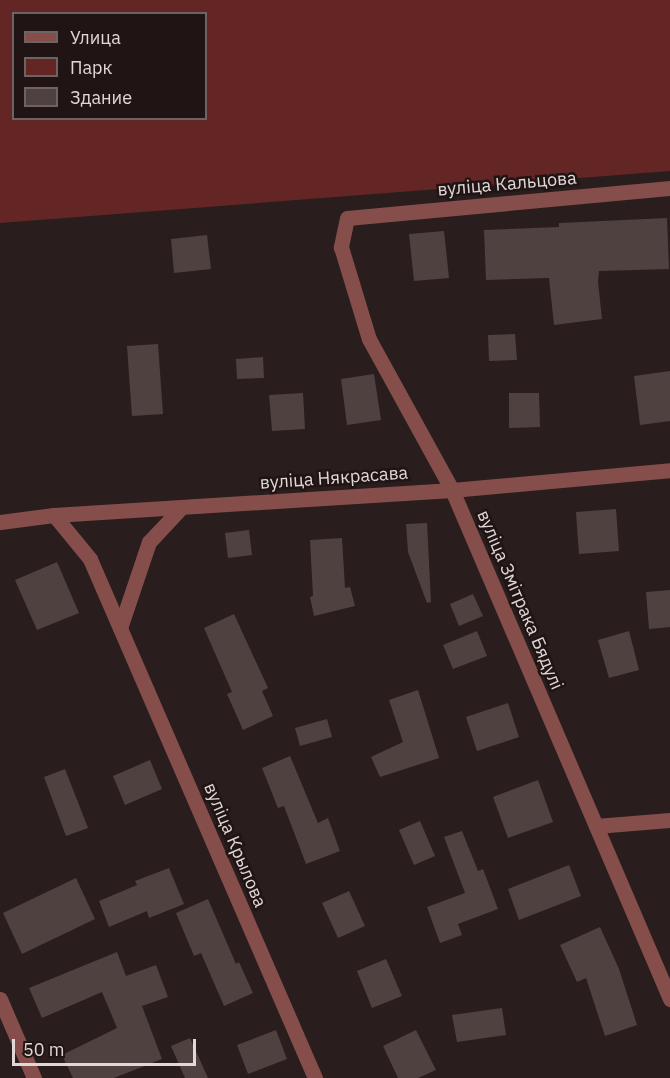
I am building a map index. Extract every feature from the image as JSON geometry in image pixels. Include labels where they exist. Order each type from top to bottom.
[{"type":"street","name":"вуліца Кальцова","points":[[347,218],[670,188]]},
{"type":"street","name":"вуліца Змітрака Бядулі","points":[[347,218],[340,247],[369,339],[452,490],[670,999]]},
{"type":"street","name":"вуліца Някрасава","points":[[0,522],[54,515],[180,509],[452,490],[670,470]]},
{"type":"street","points":[[120,628],[149,542],[180,509]]},
{"type":"street","name":"вуліца Крылова","points":[[54,515],[90,559],[315,1078]]},
{"type":"street","points":[[596,825],[670,820]]},
{"type":"street","points":[[0,999],[34,1078]]},
{"type":"green space","points":[[0,0],[670,0],[670,171],[0,223]]},
{"type":"building","points":[[667,218],[669,269],[599,271],[602,319],[554,325],[549,278],[486,280],[484,230],[559,227],[559,223]]},
{"type":"building","points":[[444,231],[449,278],[414,281],[409,234]]},
{"type":"building","points":[[207,235],[211,269],[174,273],[171,239]]},
{"type":"building","points":[[515,334],[517,360],[489,361],[488,335]]},
{"type":"building","points":[[158,344],[163,414],[132,416],[127,346]]},
{"type":"building","points":[[263,357],[264,378],[237,379],[236,359]]},
{"type":"building","points":[[670,371],[670,421],[640,425],[634,376]]},
{"type":"building","points":[[374,374],[381,420],[347,425],[341,379]]},
{"type":"building","points":[[303,393],[305,429],[272,431],[269,395]]},
{"type":"building","points":[[509,393],[539,393],[540,427],[509,428]]},
{"type":"building","points":[[616,509],[619,551],[579,554],[576,512]]},
{"type":"building","points":[[427,523],[431,602],[427,603],[408,552],[406,524]]},
{"type":"building","points":[[249,530],[252,555],[228,558],[225,533]]},
{"type":"building","points":[[342,538],[345,588],[350,587],[355,606],[314,616],[310,597],[313,596],[310,540]]},
{"type":"building","points":[[57,562],[79,613],[37,630],[15,580]]},
{"type":"building","points":[[670,590],[670,627],[649,629],[646,592]]},
{"type":"building","points":[[473,594],[483,616],[459,626],[450,604]]},
{"type":"building","points":[[234,614],[268,688],[262,691],[273,716],[243,730],[227,694],[232,692],[204,628]]},
{"type":"building","points":[[477,631],[487,656],[453,669],[443,645]]},
{"type":"building","points":[[629,631],[639,670],[609,678],[598,640]]},
{"type":"building","points":[[418,690],[439,758],[380,777],[371,757],[403,742],[389,700]]},
{"type":"building","points":[[508,703],[519,737],[477,751],[466,717]]},
{"type":"building","points":[[327,719],[332,737],[300,746],[295,728]]},
{"type":"building","points":[[290,756],[318,823],[328,818],[340,851],[306,864],[284,806],[278,808],[262,768]]},
{"type":"building","points":[[150,760],[162,789],[125,805],[113,776]]},
{"type":"building","points":[[65,769],[88,828],[66,836],[44,777]]},
{"type":"building","points":[[538,780],[553,822],[508,838],[493,797]]},
{"type":"building","points":[[420,821],[435,856],[414,865],[399,830]]},
{"type":"building","points":[[462,831],[478,871],[483,869],[498,909],[458,924],[462,935],[440,943],[427,907],[465,893],[444,837]]},
{"type":"building","points":[[569,865],[581,896],[519,920],[508,889]]},
{"type":"building","points":[[169,868],[184,904],[149,918],[147,911],[109,927],[99,901],[137,885],[135,881]]},
{"type":"building","points":[[76,878],[95,919],[22,954],[3,913]]},
{"type":"building","points":[[349,891],[365,926],[338,938],[322,903]]},
{"type":"building","points":[[208,899],[236,964],[239,962],[253,993],[224,1006],[201,953],[194,956],[176,913]]},
{"type":"building","points":[[600,927],[619,969],[637,1025],[605,1036],[586,978],[577,982],[560,945]]},
{"type":"building","points":[[117,952],[126,976],[156,965],[168,997],[142,1006],[162,1059],[114,1078],[73,1078],[62,1055],[117,1028],[102,992],[42,1018],[29,988]]},
{"type":"building","points":[[386,959],[402,996],[372,1008],[357,971]]},
{"type":"building","points":[[502,1008],[506,1035],[457,1042],[452,1015]]},
{"type":"building","points":[[276,1030],[287,1059],[248,1074],[237,1045]]},
{"type":"building","points":[[416,1030],[436,1070],[418,1078],[398,1078],[383,1046]]},
{"type":"building","points":[[190,1038],[208,1078],[185,1078],[171,1046]]}]
